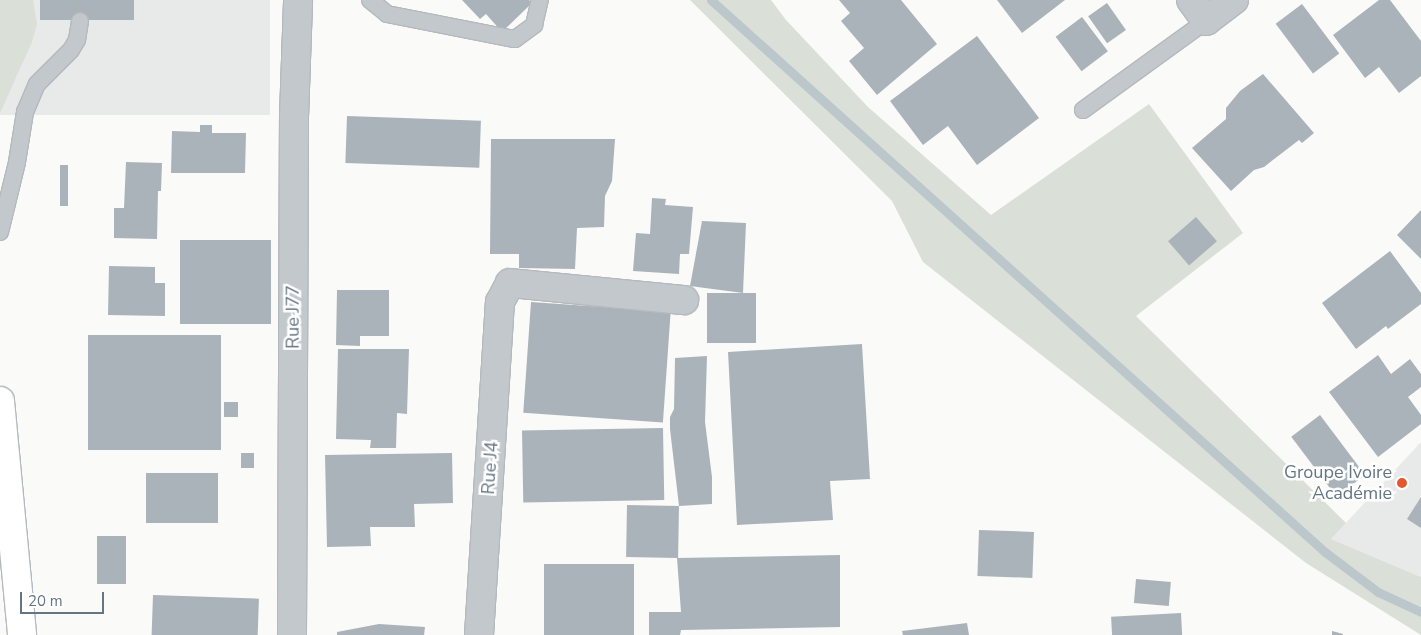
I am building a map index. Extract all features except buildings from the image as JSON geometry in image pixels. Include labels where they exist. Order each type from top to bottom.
[{"type":"highway","points":[[0,401],[22,635]]},
{"type":"street","name":"Rue J77","points":[[292,635],[294,127],[298,0]]},
{"type":"street","points":[[1198,10],[1234,0]]},
{"type":"street","name":"Rue J4","points":[[479,635],[500,302],[510,284],[684,300]]},
{"type":"lane","points":[[370,0],[387,14],[515,38],[534,26],[540,0]]},
{"type":"lane","points":[[1083,110],[1198,10]]},
{"type":"lane","points":[[0,232],[17,162],[25,112],[37,84],[72,50],[77,40],[80,21]]},
{"type":"shaded area","points":[[0,0],[270,0],[270,115],[0,115]]},
{"type":"shaded area","points":[[0,0],[33,0],[37,24],[32,42],[0,113]]},
{"type":"shaded area","points":[[690,0],[771,0],[786,20],[868,107],[991,215],[1149,104],[1243,233],[1136,316],[1346,523],[1331,539],[1421,577],[1421,635],[1306,563],[923,262],[892,201]]},
{"type":"shaded area","name":"Groupe Ivoire Académie","points":[[1421,442],[1421,577],[1331,539]]},
{"type":"waterway","points":[[711,0],[1325,552],[1378,592],[1421,612]]},
{"type":"place","name":"Groupe Ivoire Académie","points":[[1402,483]]}]
